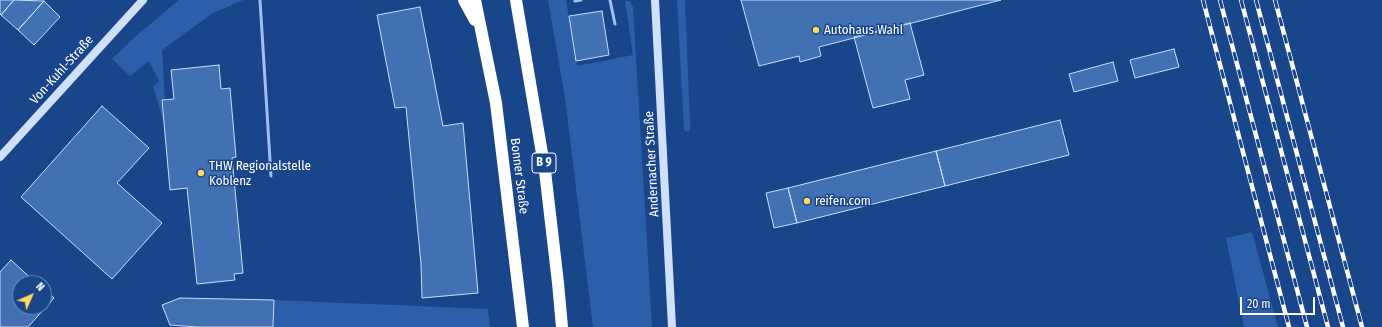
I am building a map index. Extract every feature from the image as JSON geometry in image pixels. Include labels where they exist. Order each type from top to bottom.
[{"type":"highway","points":[[464,0],[481,29]]},
{"type":"highway","name":"Bonner Straße","points":[[475,0],[496,103],[523,327]]},
{"type":"highway","name":"B 9","points":[[516,0],[545,171],[562,327]]},
{"type":"street","name":"Von-Kuhl-Straße","points":[[0,157],[142,0]]},
{"type":"street","name":"Andernacher Straße","points":[[655,0],[672,327]]},
{"type":"lane","points":[[260,0],[271,176]]},
{"type":"lane","points":[[575,1],[581,0]]},
{"type":"lane","points":[[610,0],[615,24]]},
{"type":"shaded area","points":[[179,0],[243,0],[213,13],[162,50],[165,100],[162,101],[164,123],[153,86],[159,81],[149,61],[130,76],[112,59],[136,36]]},
{"type":"shaded area","points":[[548,0],[566,0],[577,66],[633,55],[625,1],[630,1],[633,7],[652,327],[593,327],[565,98]]},
{"type":"shaded area","points":[[677,0],[685,0],[690,121],[690,131],[687,132],[684,130]]},
{"type":"shaded area","points":[[1252,232],[1278,327],[1244,327],[1226,238]]},
{"type":"shaded area","points":[[274,300],[488,309],[490,327],[273,327]]},
{"type":"building","points":[[0,0],[14,0],[1,15],[0,14]]},
{"type":"building","points":[[14,0],[44,1],[18,30],[1,15]]},
{"type":"building","name":"Autohaus Wahl","points":[[741,0],[1001,0],[819,47],[821,56],[800,62],[799,56],[759,66]]},
{"type":"building","points":[[44,1],[60,17],[34,45],[18,30]]},
{"type":"building","points":[[420,7],[443,126],[463,123],[478,293],[422,298],[421,264],[406,107],[395,108],[377,15]]},
{"type":"building","points":[[602,11],[609,55],[576,61],[569,16]]},
{"type":"building","points":[[910,23],[924,75],[905,80],[910,99],[873,108],[854,37]]},
{"type":"building","points":[[1174,49],[1179,67],[1135,78],[1130,60]]},
{"type":"building","points":[[1113,62],[1118,81],[1074,92],[1069,74]]},
{"type":"building","name":"THW Regionalstelle Koblenz","points":[[219,65],[221,89],[230,88],[236,157],[232,158],[243,273],[234,274],[235,280],[197,284],[187,188],[170,190],[162,100],[174,99],[171,70]]},
{"type":"building","points":[[102,106],[149,148],[117,183],[162,223],[112,279],[21,197]]},
{"type":"building","points":[[1060,120],[1069,155],[945,186],[936,151]]},
{"type":"building","points":[[936,151],[945,186],[797,223],[788,188]]},
{"type":"building","points":[[788,188],[797,223],[774,228],[766,193]]},
{"type":"building","points":[[11,260],[27,275],[12,275],[12,315],[39,315],[28,327],[0,327],[0,272]]},
{"type":"building","points":[[180,298],[274,300],[273,327],[198,327],[170,325],[162,305]]},
{"type":"railway","points":[[1203,0],[1289,327]]},
{"type":"railway","points":[[1220,0],[1307,327]]},
{"type":"railway","points":[[1241,0],[1328,327]]},
{"type":"railway","points":[[1256,0],[1343,327]]},
{"type":"railway","points":[[1275,0],[1362,327]]},
{"type":"place","name":"Autohaus Wahl","points":[[816,30]]},
{"type":"place","name":"THW Regionalstelle Koblenz","points":[[201,173]]},
{"type":"place","name":"reifen.com","points":[[807,201]]}]
